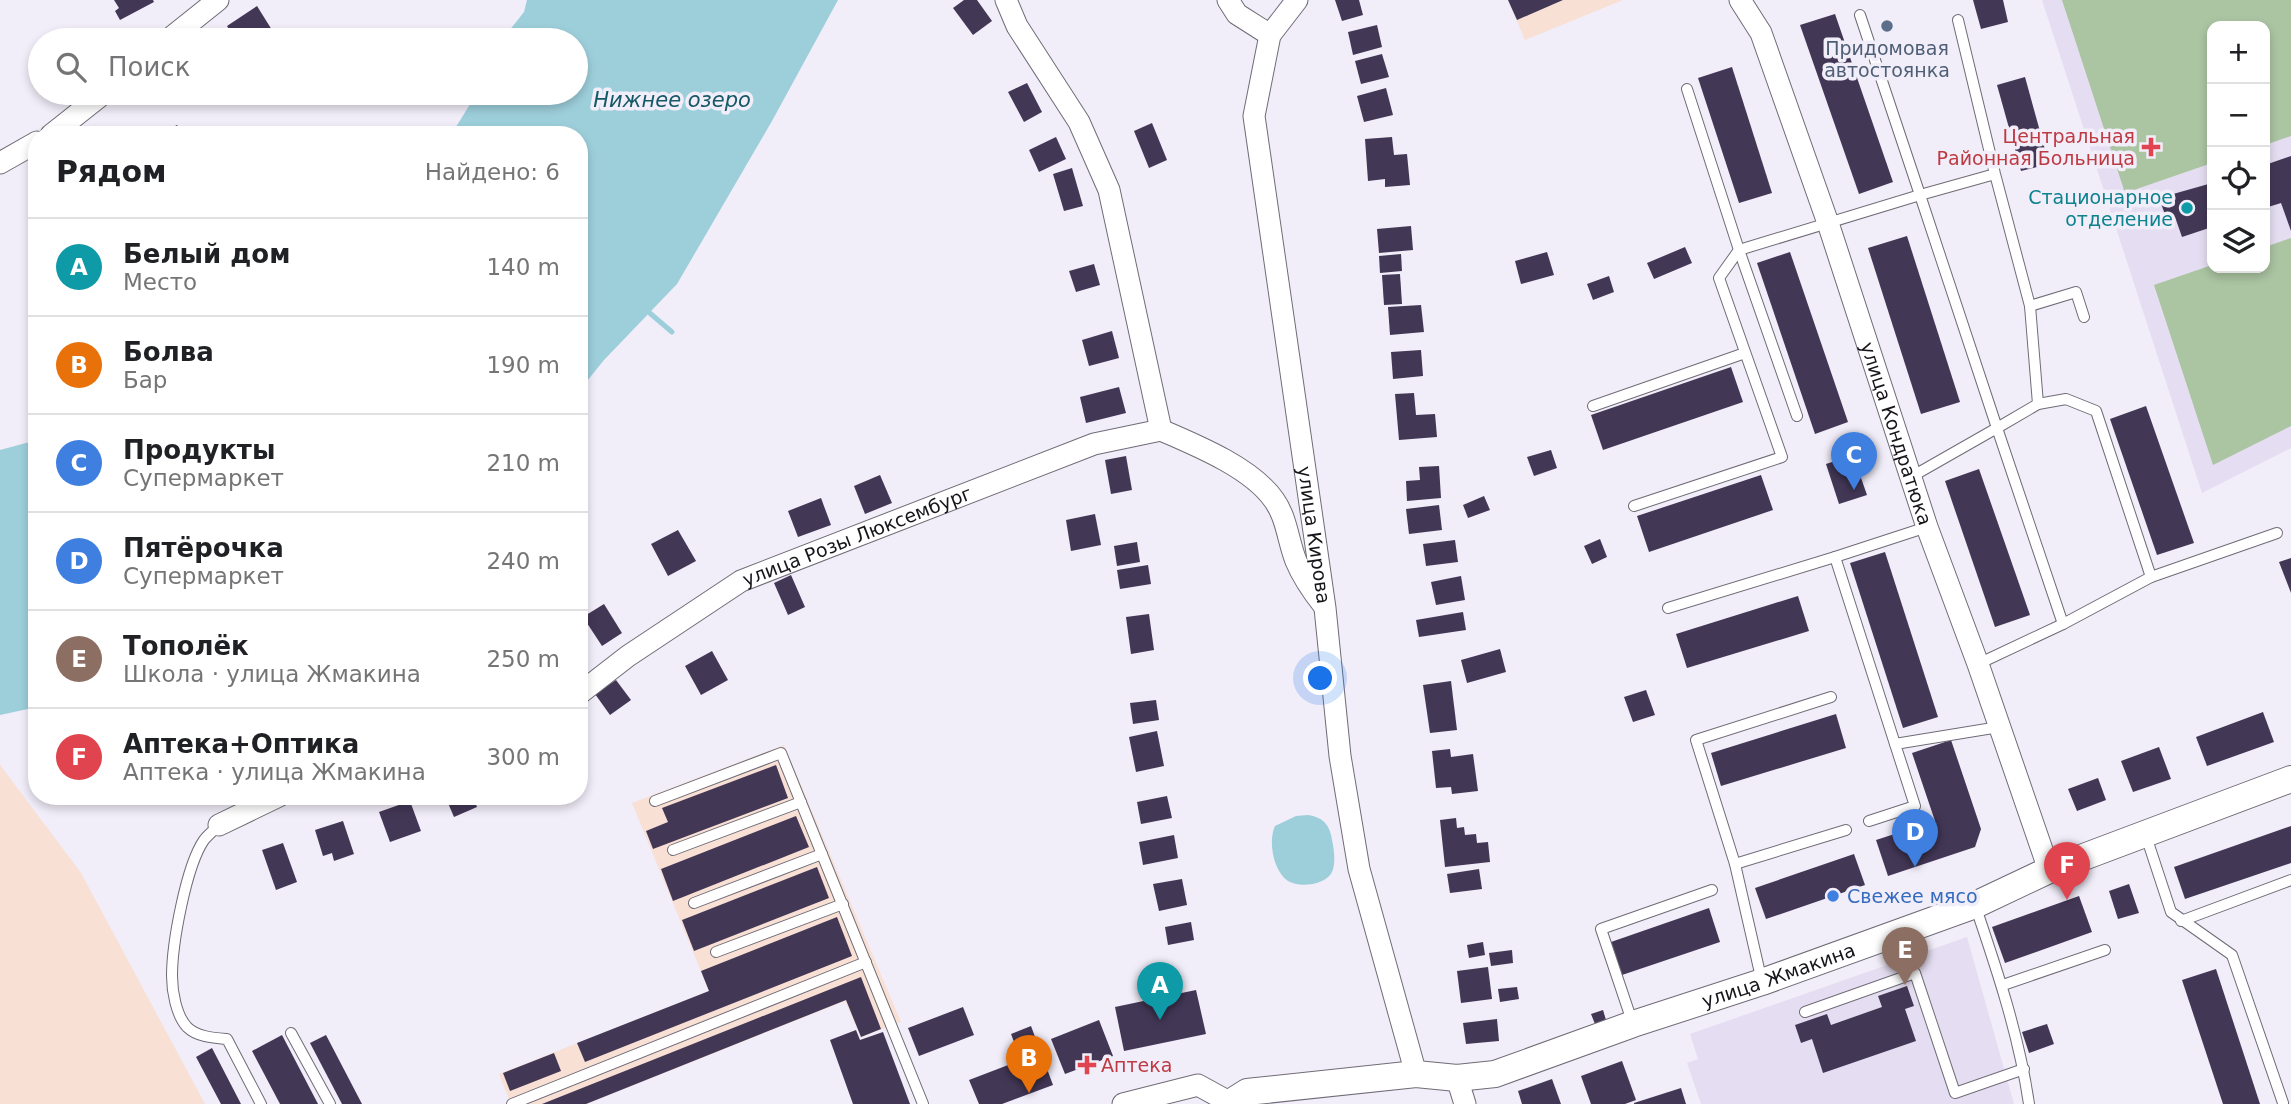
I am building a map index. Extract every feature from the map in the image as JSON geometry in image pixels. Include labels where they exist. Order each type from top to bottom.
[{"type":"street","points":[[183,28],[218,0]]},
{"type":"street","points":[[1006,0],[1017,26],[1079,122],[1109,190],[1161,430],[1208,450],[1263,488],[1275,501],[1283,518],[1295,560],[1308,586],[1325,608]]},
{"type":"street","points":[[1228,0],[1237,13],[1270,36]]},
{"type":"street","name":"улица Кирова","points":[[1297,0],[1270,36],[1254,116],[1325,608],[1340,756],[1359,869],[1416,1074]]},
{"type":"street","name":"улица Кондратюка","points":[[1740,0],[1761,33],[1828,223],[1927,527],[1978,664],[2049,870]]},
{"type":"street","points":[[62,126],[89,105]]},
{"type":"street","points":[[0,163],[28,147]]},
{"type":"street","name":"улица Розы Люксембург","points":[[588,687],[628,656],[741,580],[1094,444],[1161,430]]},
{"type":"street","name":"улица Жмакина","points":[[1457,1078],[1495,1074],[1633,1024],[1762,982],[1975,905],[2049,870],[2291,779]]},
{"type":"street","points":[[219,825],[260,805]]},
{"type":"street","points":[[1123,1104],[1198,1084],[1229,1103],[1247,1093],[1416,1074],[1457,1078],[1465,1104]]},
{"type":"lane","points":[[1860,15],[2063,624]]},
{"type":"lane","points":[[1958,20],[2030,306],[2038,404]]},
{"type":"lane","points":[[1687,89],[1797,416]]},
{"type":"lane","points":[[1634,506],[1782,457],[1719,278],[1739,250],[1995,174]]},
{"type":"lane","points":[[2030,306],[2076,292],[2084,317]]},
{"type":"lane","points":[[1593,406],[1745,354]]},
{"type":"lane","points":[[1911,477],[2038,404],[2066,398],[2096,411],[2151,577]]},
{"type":"lane","points":[[1668,608],[1927,527]]},
{"type":"lane","points":[[1978,664],[2063,624],[2151,577],[2277,533]]},
{"type":"lane","points":[[1835,557],[1915,806],[1869,821]]},
{"type":"lane","points":[[1762,982],[1735,864],[1696,740],[1831,697]]},
{"type":"lane","points":[[1895,744],[1999,727]]},
{"type":"lane","points":[[655,801],[782,753],[923,1104]]},
{"type":"lane","points":[[673,850],[801,802]]},
{"type":"lane","points":[[219,825],[204,841],[193,864],[172,960],[172,979],[179,1011],[187,1027],[207,1038],[227,1040],[261,1104]]},
{"type":"lane","points":[[1735,864],[1846,830]]},
{"type":"lane","points":[[2145,833],[2152,861],[2171,912],[2232,955],[2283,1103]]},
{"type":"lane","points":[[694,903],[822,854]]},
{"type":"lane","points":[[2181,921],[2291,880]]},
{"type":"lane","points":[[1633,1024],[1601,929],[1712,890]]},
{"type":"lane","points":[[716,952],[843,904]]},
{"type":"lane","points":[[1975,905],[2003,985],[2024,1069],[2029,1104]]},
{"type":"lane","points":[[2003,985],[2105,950]]},
{"type":"lane","points":[[512,1104],[866,962]]},
{"type":"lane","points":[[1805,1012],[1914,973],[1955,1093],[2024,1069]]},
{"type":"lane","points":[[291,1033],[330,1104]]},
{"type":"shaded area","points":[[1508,0],[1623,0],[1525,40]]},
{"type":"shaded area","name":"Центральная Районная Больница","points":[[2042,0],[2291,0],[2291,448],[2202,493]]},
{"type":"shaded area","points":[[784,745],[901,1022],[861,1037],[845,1001],[586,1104],[511,1104],[499,1074],[709,991],[632,803]]},
{"type":"shaded area","points":[[0,765],[81,873],[205,1104],[0,1104]]},
{"type":"shaded area","points":[[1967,937],[2014,1104],[1701,1104],[1687,1063],[1698,1059],[1690,1034]]},
{"type":"green space","points":[[2062,0],[2291,0],[2291,136],[2270,143],[2270,21],[2207,21],[2207,165],[2125,193]]},
{"type":"green space","points":[[2291,238],[2291,426],[2213,465],[2154,285],[2207,267],[2207,273],[2270,273],[2270,245]]},
{"type":"water","name":"Нижнее озеро","points":[[527,0],[838,0],[772,121],[677,284],[588,380],[588,126],[457,126],[470,105],[588,105],[588,28],[511,28],[524,12]]},
{"type":"water","points":[[28,442],[28,709],[0,715],[0,450]]},
{"type":"water","points":[[1308,815],[1322,820],[1327,826],[1331,835],[1334,864],[1332,872],[1324,880],[1312,884],[1293,883],[1283,876],[1275,863],[1273,832],[1275,826],[1296,816]]},
{"type":"building","points":[[114,0],[154,2],[120,20],[115,11],[119,8]]},
{"type":"building","points":[[964,0],[977,0],[992,21],[973,35],[953,8]]},
{"type":"building","points":[[1335,0],[1359,0],[1363,15],[1342,21]]},
{"type":"building","points":[[1508,0],[1563,0],[1517,20]]},
{"type":"building","points":[[1973,0],[2003,0],[2008,22],[1981,29]]},
{"type":"building","points":[[257,6],[271,28],[228,28],[227,26]]},
{"type":"building","points":[[1835,14],[1893,182],[1859,194],[1800,25]]},
{"type":"building","points":[[1377,25],[1382,47],[1353,55],[1348,32]]},
{"type":"building","points":[[1382,54],[1389,77],[1361,84],[1355,61]]},
{"type":"building","points":[[1732,67],[1772,193],[1739,203],[1698,78]]},
{"type":"building","points":[[2025,77],[2049,164],[2021,171],[1997,85]]},
{"type":"building","points":[[1027,83],[1042,112],[1024,122],[1008,92]]},
{"type":"building","points":[[1386,88],[1393,115],[1364,122],[1357,96]]},
{"type":"building","points":[[1152,123],[1167,160],[1149,168],[1134,131]]},
{"type":"building","points":[[1056,137],[1066,159],[1039,172],[1029,150]]},
{"type":"building","points":[[1392,137],[1394,155],[1407,154],[1410,185],[1385,187],[1385,179],[1368,181],[1365,139]]},
{"type":"building","points":[[2291,156],[2291,231],[2281,203],[2270,206],[2270,163]]},
{"type":"building","points":[[1072,168],[1083,206],[1064,211],[1053,174]]},
{"type":"building","name":"Стационарное отделение","points":[[2207,184],[2207,229],[2182,237],[2175,217],[2167,220],[2159,198]]},
{"type":"building","points":[[1411,226],[1413,250],[1379,253],[1377,229]]},
{"type":"building","points":[[1907,236],[1960,402],[1921,414],[1868,248]]},
{"type":"building","points":[[1685,247],[1692,263],[1654,279],[1647,263]]},
{"type":"building","points":[[1547,252],[1554,275],[1521,284],[1515,261]]},
{"type":"building","points":[[1790,252],[1848,422],[1815,434],[1757,263]]},
{"type":"building","points":[[1401,254],[1402,271],[1380,273],[1379,256]]},
{"type":"building","points":[[1094,264],[1100,285],[1076,292],[1069,271]]},
{"type":"building","points":[[1400,274],[1402,304],[1384,305],[1382,275]]},
{"type":"building","points":[[1609,276],[1614,292],[1593,300],[1587,284]]},
{"type":"building","points":[[1421,305],[1424,332],[1390,335],[1388,307]]},
{"type":"building","points":[[1112,331],[1119,358],[1089,366],[1082,340]]},
{"type":"building","points":[[1421,350],[1423,376],[1393,379],[1391,352]]},
{"type":"building","points":[[1731,367],[1743,402],[1603,450],[1591,415]]},
{"type":"building","points":[[1119,387],[1126,413],[1086,423],[1080,397]]},
{"type":"building","points":[[1414,393],[1416,415],[1435,414],[1437,437],[1399,440],[1395,394]]},
{"type":"building","points":[[2146,406],[2194,543],[2157,555],[2110,419]]},
{"type":"building","points":[[1551,450],[1557,468],[1534,476],[1527,457]]},
{"type":"building","points":[[1853,455],[1867,495],[1839,504],[1826,464]]},
{"type":"building","points":[[1126,456],[1132,490],[1111,494],[1105,460]]},
{"type":"building","points":[[1439,466],[1441,498],[1407,501],[1406,481],[1420,480],[1419,467]]},
{"type":"building","points":[[1979,469],[2030,615],[1995,627],[1945,481]]},
{"type":"building","points":[[880,475],[892,503],[865,514],[854,486]]},
{"type":"building","points":[[1761,475],[1773,510],[1649,552],[1637,516]]},
{"type":"building","points":[[1484,496],[1490,510],[1468,518],[1463,505]]},
{"type":"building","points":[[821,498],[831,525],[798,537],[788,511]]},
{"type":"building","points":[[1439,505],[1442,530],[1409,534],[1406,509]]},
{"type":"building","points":[[1095,514],[1101,545],[1071,551],[1066,520]]},
{"type":"building","points":[[678,530],[696,561],[668,576],[651,544]]},
{"type":"building","points":[[1600,539],[1607,557],[1592,564],[1584,546]]},
{"type":"building","points":[[1455,540],[1458,562],[1426,566],[1423,544]]},
{"type":"building","points":[[1137,542],[1140,562],[1117,566],[1114,546]]},
{"type":"building","points":[[1885,552],[1938,717],[1903,728],[1850,563]]},
{"type":"building","points":[[2291,558],[2291,593],[2279,562]]},
{"type":"building","points":[[1148,565],[1151,584],[1120,589],[1117,570]]},
{"type":"building","points":[[791,575],[805,607],[788,615],[774,583]]},
{"type":"building","points":[[1461,576],[1465,600],[1436,605],[1431,582]]},
{"type":"building","points":[[1798,596],[1809,631],[1687,668],[1676,634]]},
{"type":"building","points":[[604,604],[622,633],[602,646],[588,625],[588,614]]},
{"type":"building","points":[[1463,612],[1466,630],[1419,637],[1416,620]]},
{"type":"building","points":[[1149,614],[1154,650],[1131,654],[1126,617]]},
{"type":"building","points":[[1500,649],[1506,672],[1467,683],[1461,660]]},
{"type":"building","points":[[712,651],[728,680],[701,695],[685,666]]},
{"type":"building","points":[[616,680],[631,700],[610,715],[595,694]]},
{"type":"building","points":[[1451,681],[1457,730],[1430,733],[1423,685]]},
{"type":"building","points":[[1646,690],[1655,715],[1633,722],[1624,697]]},
{"type":"building","points":[[1156,700],[1159,720],[1133,724],[1130,703]]},
{"type":"building","points":[[2263,712],[2274,742],[2207,766],[2196,737]]},
{"type":"building","points":[[1836,714],[1846,748],[1721,786],[1711,753]]},
{"type":"building","points":[[1157,731],[1164,766],[1136,772],[1129,737]]},
{"type":"building","points":[[1951,740],[1981,829],[1975,847],[1888,876],[1876,840],[1935,821],[1912,753]]},
{"type":"building","points":[[2159,747],[2171,779],[2133,792],[2121,761]]},
{"type":"building","points":[[1450,749],[1451,757],[1473,754],[1478,791],[1452,794],[1451,787],[1436,788],[1432,751]]},
{"type":"building","points":[[776,765],[788,798],[653,849],[646,831],[668,822],[662,808]]},
{"type":"building","points":[[2098,778],[2106,800],[2077,811],[2068,789]]},
{"type":"building","points":[[1167,796],[1172,818],[1141,824],[1137,802]]},
{"type":"building","points":[[399,805],[411,805],[421,831],[390,842],[379,812]]},
{"type":"building","points":[[449,805],[476,805],[477,807],[454,817]]},
{"type":"building","points":[[796,816],[809,847],[673,901],[661,869]]},
{"type":"building","points":[[1456,818],[1457,828],[1464,827],[1465,835],[1476,834],[1477,843],[1488,842],[1490,862],[1445,867],[1440,820]]},
{"type":"building","points":[[343,821],[354,854],[334,861],[332,853],[323,856],[315,830]]},
{"type":"building","points":[[2291,826],[2291,863],[2185,899],[2174,867]]},
{"type":"building","points":[[1174,835],[1178,858],[1143,865],[1139,842]]},
{"type":"building","points":[[283,843],[297,882],[276,890],[262,850]]},
{"type":"building","points":[[1854,854],[1865,885],[1766,919],[1755,888]]},
{"type":"building","points":[[817,867],[829,898],[694,951],[682,920]]},
{"type":"building","points":[[1479,869],[1482,889],[1450,893],[1447,874]]},
{"type":"building","points":[[1182,879],[1187,905],[1159,911],[1153,884]]},
{"type":"building","points":[[2129,884],[2139,913],[2118,919],[2109,891]]},
{"type":"building","points":[[2079,896],[2092,932],[2005,963],[1992,927]]},
{"type":"building","points":[[1709,908],[1720,942],[1622,975],[1611,942]]},
{"type":"building","points":[[837,917],[852,956],[585,1062],[577,1043],[709,991],[701,971]]},
{"type":"building","points":[[1191,922],[1194,940],[1168,945],[1165,927]]},
{"type":"building","points":[[1483,942],[1485,955],[1469,958],[1467,945]]},
{"type":"building","points":[[1512,950],[1513,963],[1491,966],[1489,953]]},
{"type":"building","points":[[1488,967],[1492,999],[1461,1003],[1457,971]]},
{"type":"building","points":[[2216,969],[2260,1104],[2223,1104],[2182,980]]},
{"type":"building","points":[[861,977],[881,1029],[861,1037],[846,1000],[586,1104],[542,1104]]},
{"type":"building","points":[[1907,986],[1914,1006],[1905,1009],[1916,1041],[1823,1073],[1812,1039],[1801,1043],[1795,1025],[1827,1014],[1831,1025],[1882,1007],[1878,996]]},
{"type":"building","points":[[1517,987],[1519,999],[1500,1002],[1498,989]]},
{"type":"building","points":[[1196,990],[1206,1034],[1124,1051],[1115,1007]]},
{"type":"building","points":[[963,1007],[974,1035],[919,1056],[908,1028]]},
{"type":"building","points":[[1603,1010],[1606,1020],[1595,1024],[1591,1014]]},
{"type":"building","points":[[1497,1019],[1499,1041],[1466,1044],[1463,1023]]},
{"type":"building","points":[[1099,1020],[1113,1056],[1065,1074],[1051,1039]]},
{"type":"building","points":[[2047,1024],[2054,1044],[2029,1053],[2022,1032]]},
{"type":"building","points":[[1031,1026],[1053,1085],[1002,1104],[979,1104],[969,1080],[1021,1060],[1011,1034]]},
{"type":"building","points":[[856,1030],[860,1040],[883,1032],[910,1104],[853,1104],[830,1040]]},
{"type":"building","points":[[282,1035],[318,1104],[280,1104],[252,1051]]},
{"type":"building","points":[[326,1035],[362,1104],[342,1104],[310,1043]]},
{"type":"building","points":[[212,1048],[241,1104],[221,1104],[196,1057]]},
{"type":"building","points":[[554,1053],[561,1071],[510,1091],[503,1073]]},
{"type":"building","points":[[1622,1061],[1636,1100],[1625,1104],[1591,1104],[1581,1076]]},
{"type":"building","points":[[1552,1079],[1561,1104],[1522,1104],[1518,1091]]},
{"type":"building","points":[[1681,1088],[1686,1104],[1634,1104],[1634,1103]]},
{"type":"waterway","points":[[645,309],[672,332]]},
{"type":"place","name":"Придомовая автостоянка","points":[[1887,26]]},
{"type":"place","name":"Центральная Районная Больница","points":[[2151,147]]},
{"type":"place","name":"Стационарное отделение","points":[[2187,208]]},
{"type":"place","name":"Продукты","points":[[1854,490]]},
{"type":"place","name":"Пятёрочка","points":[[1915,867]]},
{"type":"place","name":"Свежее мясо","points":[[1833,896]]},
{"type":"place","name":"Аптека+Оптика","points":[[2067,900]]},
{"type":"place","name":"Тополёк","points":[[1905,985]]},
{"type":"place","name":"Белый дом","points":[[1160,1020]]},
{"type":"place","name":"Аптека","points":[[1087,1065]]},
{"type":"place","name":"Болва","points":[[1029,1093]]}]
